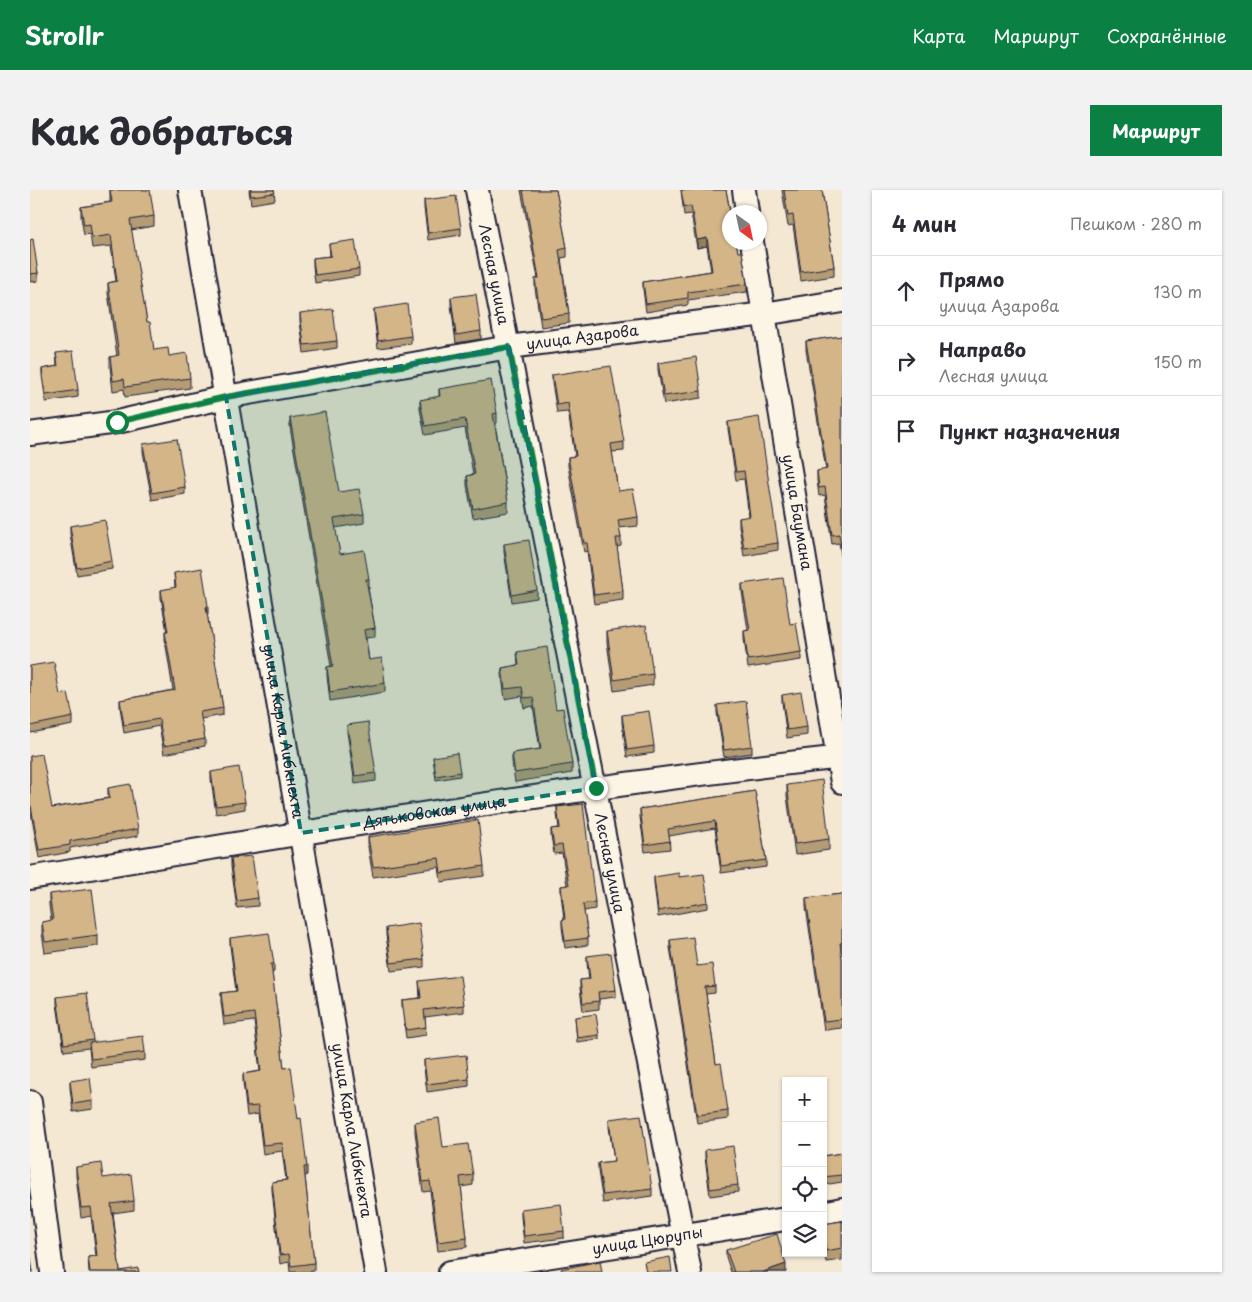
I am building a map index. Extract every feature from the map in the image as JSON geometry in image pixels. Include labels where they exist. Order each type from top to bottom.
[{"type":"street","name":"улица Карла Либкнехта","points":[[190,190],[376,1272]]},
{"type":"street","name":"Лесная улица","points":[[477,190],[690,1272]]},
{"type":"street","points":[[744,190],[746,205]]},
{"type":"street","name":"улица Баумана","points":[[753,250],[840,757],[842,782]]},
{"type":"street","name":"улица Азарова","points":[[30,434],[117,422],[226,397],[509,347],[764,314],[842,301]]},
{"type":"street","name":"Дятьковская улица","points":[[30,878],[301,833],[596,788],[840,757]]},
{"type":"street","points":[[30,1102],[52,1272]]},
{"type":"street","points":[[827,1211],[842,1209]]},
{"type":"street","name":"улица Цюрупы","points":[[450,1272],[782,1220]]},
{"type":"highlighted area","points":[[509,347],[596,788],[301,833],[226,397]]},
{"type":"building","points":[[110,190],[150,190],[154,216],[130,220],[147,322],[150,322],[154,350],[168,348],[169,356],[187,353],[190,378],[125,387],[124,379],[113,381],[110,357],[119,355],[108,283],[117,281],[111,235],[92,238],[90,224],[84,225],[81,207],[112,202]]},
{"type":"building","points":[[250,190],[274,190],[275,193],[251,196]]},
{"type":"building","points":[[523,190],[556,190],[567,248],[559,250],[569,314],[541,318],[535,279],[539,278]]},
{"type":"building","points":[[681,190],[726,190],[729,205],[722,205],[722,250],[738,250],[738,252],[742,252],[747,284],[688,292],[688,298],[646,304],[643,282],[712,271],[707,238],[697,240],[691,206],[684,207]]},
{"type":"building","points":[[784,190],[822,190],[834,267],[801,272],[793,215],[788,216]]},
{"type":"building","points":[[456,196],[461,228],[428,233],[424,200]]},
{"type":"building","points":[[33,239],[38,273],[30,274],[30,240]]},
{"type":"building","points":[[355,240],[359,269],[315,275],[313,258],[331,256],[329,244]]},
{"type":"building","points":[[476,294],[481,331],[456,335],[451,297]]},
{"type":"building","points":[[407,304],[411,336],[378,341],[374,309]]},
{"type":"building","points":[[333,309],[337,341],[304,345],[300,313]]},
{"type":"building","points":[[842,336],[842,552],[839,534],[832,535],[825,487],[819,488],[817,471],[827,469],[806,341]]},
{"type":"building","points":[[73,351],[78,390],[46,395],[42,369],[58,366],[56,353]]},
{"type":"building","points":[[696,357],[701,391],[664,396],[658,363]]},
{"type":"building","points":[[611,366],[624,442],[611,444],[618,491],[633,489],[638,517],[618,520],[621,538],[616,538],[623,591],[594,595],[587,543],[584,543],[568,457],[576,456],[568,403],[557,405],[552,375]]},
{"type":"building","points":[[491,380],[497,413],[493,414],[508,502],[473,509],[467,476],[475,474],[465,419],[425,426],[420,400],[440,396],[439,389]]},
{"type":"building","points":[[325,412],[339,492],[359,489],[364,514],[334,519],[340,554],[364,550],[369,579],[366,579],[375,628],[364,630],[369,660],[382,658],[385,683],[330,692],[327,667],[333,666],[290,418]]},
{"type":"building","points":[[759,417],[778,543],[744,548],[739,518],[750,516],[744,471],[736,472],[728,422]]},
{"type":"building","points":[[177,439],[185,487],[152,493],[143,444]]},
{"type":"building","points":[[105,520],[112,561],[77,568],[70,526]]},
{"type":"building","points":[[529,540],[537,590],[512,595],[504,544]]},
{"type":"building","points":[[202,568],[208,606],[206,607],[223,708],[200,712],[205,739],[164,746],[159,719],[124,725],[120,700],[175,690],[165,632],[168,632],[161,590],[176,587],[174,573]]},
{"type":"building","points":[[783,578],[790,624],[796,623],[801,652],[748,660],[744,631],[750,630],[742,584]]},
{"type":"building","points":[[646,625],[653,674],[614,680],[607,631]]},
{"type":"building","points":[[547,647],[556,709],[563,708],[572,764],[515,773],[512,753],[541,749],[533,697],[524,698],[522,687],[505,689],[502,668],[519,665],[517,652]]},
{"type":"building","points":[[54,662],[60,695],[68,693],[73,717],[30,726],[30,666]]},
{"type":"building","points":[[801,692],[807,727],[787,730],[782,695]]},
{"type":"building","points":[[746,701],[752,746],[724,750],[717,705]]},
{"type":"building","points":[[649,711],[654,746],[627,750],[622,715]]},
{"type":"building","points":[[368,722],[376,773],[355,776],[347,725]]},
{"type":"building","points":[[457,753],[460,772],[436,776],[433,757]]},
{"type":"building","points":[[42,754],[52,808],[110,798],[108,788],[130,784],[138,829],[70,841],[70,845],[39,850],[30,806],[30,756]]},
{"type":"building","points":[[239,767],[245,802],[216,806],[211,772]]},
{"type":"building","points":[[822,780],[829,839],[795,844],[787,785]]},
{"type":"building","points":[[755,791],[766,860],[721,866],[715,821],[668,829],[670,841],[645,845],[640,809]]},
{"type":"building","points":[[583,804],[595,902],[583,904],[588,938],[565,941],[562,920],[565,919],[561,886],[569,885],[562,845],[554,846],[551,829],[560,828],[557,807]]},
{"type":"building","points":[[478,820],[484,866],[441,873],[439,858],[373,867],[368,837]]},
{"type":"building","points":[[252,856],[258,898],[237,901],[231,858]]},
{"type":"building","points":[[679,873],[679,877],[704,874],[708,902],[658,911],[654,877]]},
{"type":"building","points":[[92,889],[98,935],[45,942],[42,922],[53,920],[49,894]]},
{"type":"building","points":[[842,894],[842,943],[840,943],[842,959],[842,1019],[824,1021],[806,898]]},
{"type":"building","points":[[419,923],[424,959],[391,963],[386,928]]},
{"type":"building","points":[[269,933],[274,964],[271,964],[284,1068],[291,1067],[298,1119],[301,1118],[307,1167],[304,1167],[314,1263],[291,1266],[289,1254],[280,1255],[272,1182],[287,1180],[282,1143],[263,1145],[258,1106],[247,1107],[243,1074],[261,1071],[254,1013],[224,1017],[221,993],[237,991],[230,938]]},
{"type":"building","points":[[693,937],[697,966],[712,964],[715,986],[705,987],[716,1064],[721,1063],[728,1111],[697,1115],[670,940]]},
{"type":"building","points":[[611,953],[616,990],[598,992],[599,1001],[583,1003],[580,980],[590,979],[587,956]]},
{"type":"building","points":[[460,976],[464,1005],[424,1010],[426,1027],[406,1030],[402,1000],[421,998],[419,981]]},
{"type":"building","points":[[87,993],[93,1040],[64,1044],[57,997]]},
{"type":"building","points":[[596,1014],[599,1035],[577,1038],[575,1017]]},
{"type":"building","points":[[143,1036],[145,1052],[91,1059],[89,1043]]},
{"type":"building","points":[[466,1055],[469,1079],[427,1084],[424,1060]]},
{"type":"building","points":[[90,1078],[93,1101],[73,1104],[70,1081]]},
{"type":"building","points":[[641,1115],[652,1189],[603,1195],[598,1163],[614,1161],[609,1119]]},
{"type":"building","points":[[439,1118],[443,1147],[468,1144],[473,1175],[460,1177],[467,1238],[438,1242],[430,1181],[423,1182],[415,1122]]},
{"type":"building","points":[[733,1146],[738,1185],[710,1189],[705,1150]]},
{"type":"building","points":[[842,1153],[842,1175],[827,1177],[827,1155]]},
{"type":"building","points":[[101,1163],[103,1178],[131,1174],[134,1201],[111,1204],[120,1271],[138,1268],[139,1272],[90,1272],[88,1257],[97,1256],[91,1207],[81,1208],[76,1167]]},
{"type":"building","points":[[561,1204],[564,1231],[524,1236],[521,1209]]},
{"type":"building","points":[[842,1221],[842,1248],[827,1251],[827,1223]]},
{"type":"building","points":[[777,1234],[782,1257],[784,1257],[786,1264],[763,1272],[734,1272],[726,1250]]},
{"type":"building","points":[[30,1252],[33,1272],[30,1272]]},
{"type":"building","points":[[670,1257],[672,1272],[646,1272],[644,1262]]},
{"type":"building","points":[[600,1261],[602,1272],[562,1272],[561,1269]]},
{"type":"route","points":[[117,422],[226,397],[509,347],[596,788]]}]
